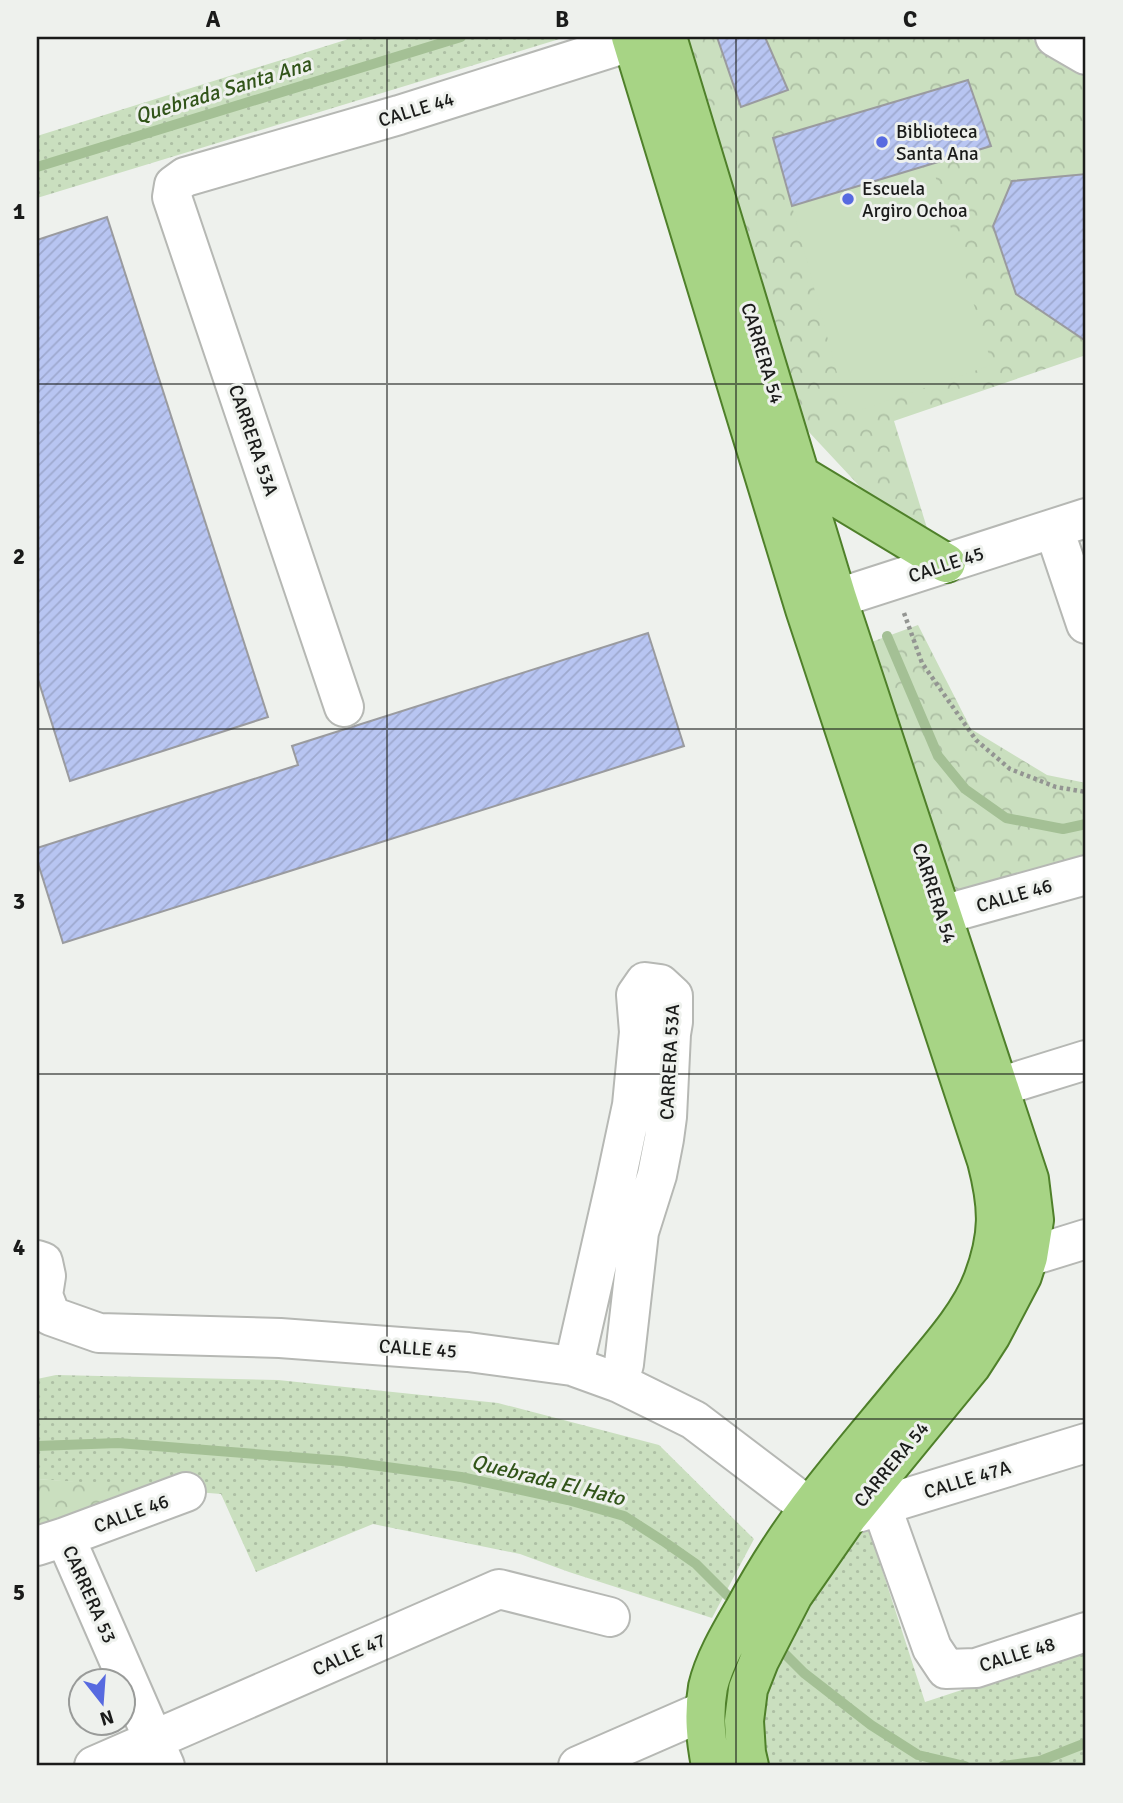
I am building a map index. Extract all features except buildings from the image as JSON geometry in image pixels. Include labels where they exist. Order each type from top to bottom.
[{"type":"main road","name":"CARRERA 54","points":[[644,38],[800,475],[821,603],[942,915],[1029,1179],[1034,1220],[1011,1253],[982,1282],[959,1324],[810,1508],[780,1583],[764,1651],[748,1689],[744,1721],[749,1766]]},
{"type":"main road","name":"CARRERA 54","points":[[644,38],[821,603],[987,1161],[995,1192],[997,1216],[1022,1276],[991,1335],[971,1366],[865,1511],[739,1618],[709,1684],[704,1711]]},
{"type":"main road","points":[[800,475],[946,563]]},
{"type":"main road","points":[[704,1711],[711,1766]]},
{"type":"street","points":[[1055,37],[1086,55]]},
{"type":"street","name":"CALLE 44","points":[[185,177],[644,38]]},
{"type":"street","name":"CARRERA 53A","points":[[185,177],[174,185],[172,197],[344,707]]},
{"type":"street","points":[[1070,524],[1086,624]]},
{"type":"street","name":"CALLE 45","points":[[821,603],[1070,524]]},
{"type":"street","name":"CALLE 46","points":[[942,915],[1086,875]]},
{"type":"street","name":"CARRERA 53A","points":[[572,1366],[632,1105],[639,1032],[636,995],[645,982],[660,984],[673,996],[667,1117],[657,1175],[639,1232],[624,1364],[619,1383]]},
{"type":"street","points":[[999,1087],[1086,1060]]},
{"type":"street","points":[[1011,1253],[1086,1240]]},
{"type":"street","name":"CALLE 45","points":[[37,1260],[43,1262],[45,1269],[43,1294],[51,1316],[99,1333],[280,1338],[468,1352],[572,1366],[619,1383],[694,1420],[810,1508]]},
{"type":"street","name":"CALLE 47A","points":[[865,1511],[1086,1443]]},
{"type":"street","name":"CALLE 46","points":[[51,1542],[186,1492]]},
{"type":"street","name":"CALLE 48","points":[[865,1511],[932,1648],[946,1669],[976,1668],[1086,1632]]},
{"type":"street","name":"CARRERA 53","points":[[51,1542],[160,1753]]},
{"type":"street","name":"CALLE 47","points":[[94,1766],[160,1753],[499,1589],[610,1617]]},
{"type":"street","points":[[578,1766],[704,1711]]},
{"type":"path","points":[[892,581],[922,663],[976,740],[1010,769],[1056,787],[1086,792]]},
{"type":"green space","points":[[355,37],[566,37],[37,198],[37,136]]},
{"type":"green space","points":[[683,37],[1028,37],[1086,70],[1086,355],[894,421],[927,528],[864,491],[794,416]]},
{"type":"green space","points":[[932,165],[992,365],[848,414],[792,206]]},
{"type":"green space","points":[[918,625],[971,729],[1047,775],[1086,783],[1086,860],[946,899],[866,644]]},
{"type":"green space","points":[[56,1375],[278,1380],[498,1403],[659,1445],[754,1539],[712,1618],[520,1554],[373,1524],[256,1572],[221,1494],[37,1479],[37,1379]]},
{"type":"green space","points":[[37,1479],[155,1487],[37,1526]]},
{"type":"green space","points":[[868,1526],[925,1702],[1086,1649],[1086,1766],[764,1766],[756,1700],[827,1573]]},
{"type":"waterway","name":"Quebrada Santa Ana","points":[[37,167],[461,37]]},
{"type":"waterway","points":[[887,636],[938,756],[965,789],[1006,818],[1063,829],[1086,824]]},
{"type":"waterway","name":"Quebrada El Hato","points":[[37,1446],[118,1443],[342,1461],[461,1477],[568,1500],[624,1516],[696,1564],[737,1605]]},
{"type":"waterway","name":"Quebrada El Hato","points":[[777,1646],[804,1673],[871,1725],[918,1755],[965,1766]]},
{"type":"waterway","name":"Quebrada El Hato","points":[[1003,1766],[1040,1761],[1086,1743]]},
{"type":"place","name":"Biblioteca Santa Ana","points":[[882,142]]},
{"type":"place","name":"Escuela Argiro Ochoa","points":[[848,199]]}]
